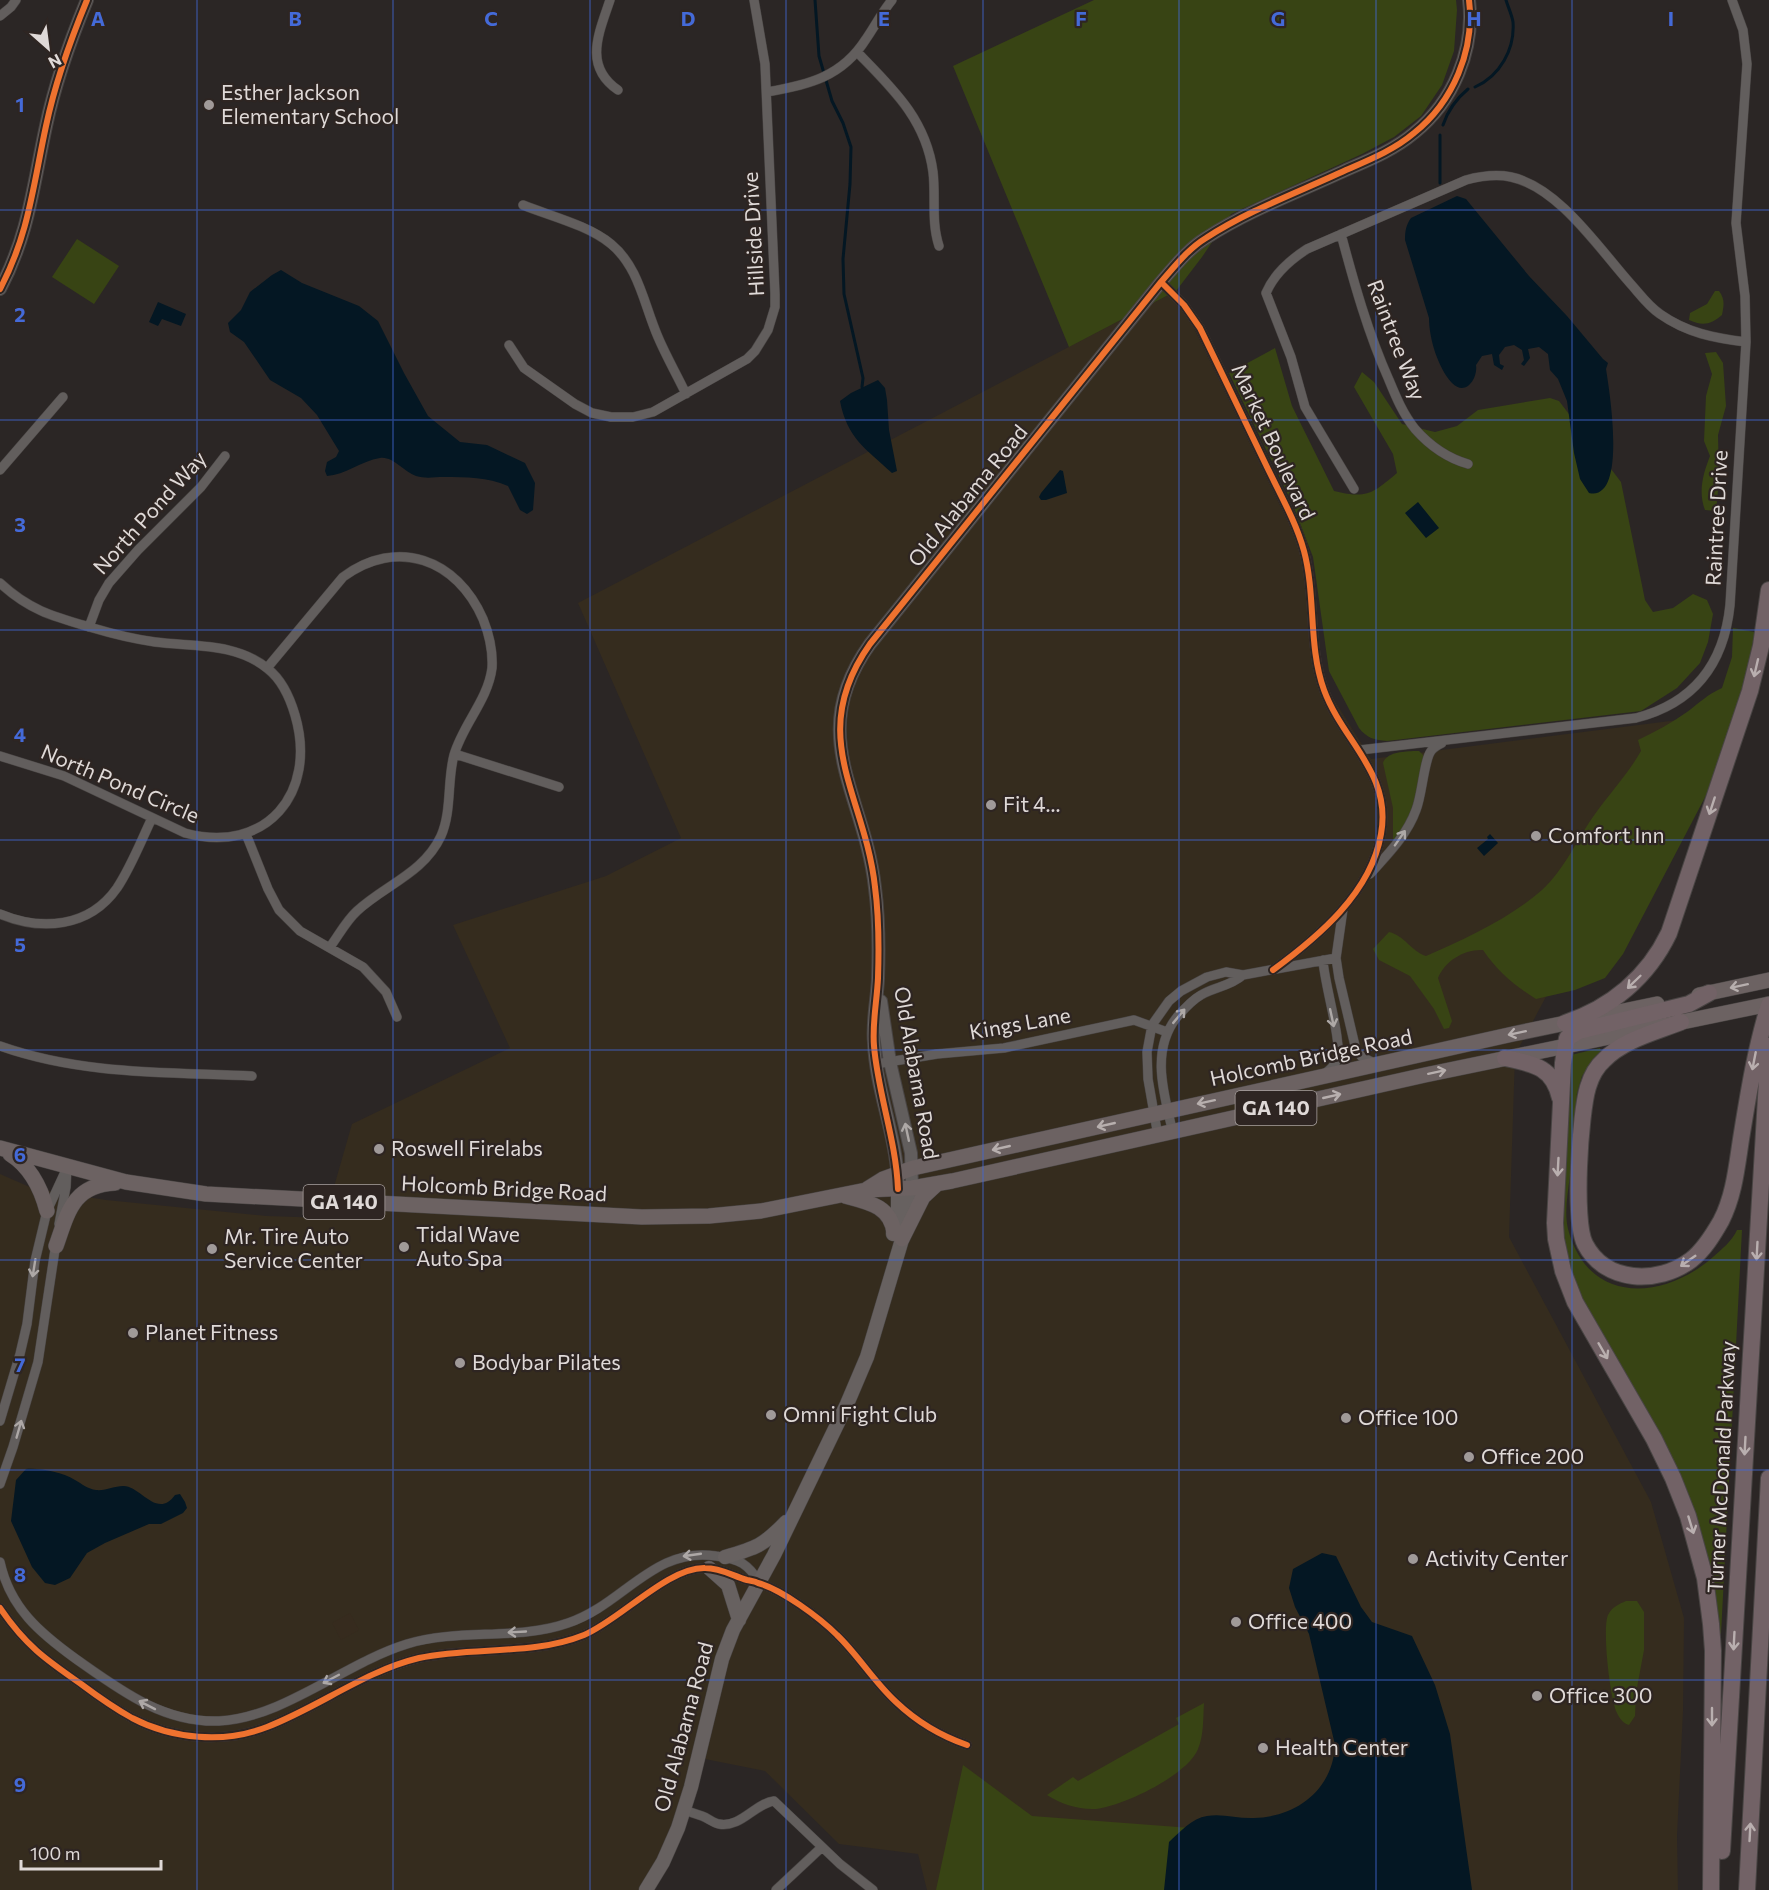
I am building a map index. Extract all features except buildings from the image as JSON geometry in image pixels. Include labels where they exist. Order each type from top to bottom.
[{"type":"highway","points":[[1565,1023],[1600,1008],[1624,992],[1647,968],[1666,941],[1750,691],[1761,646],[1769,590]]},
{"type":"highway","points":[[1709,993],[1689,1004],[1573,1033],[1567,1038],[1555,1223],[1559,1255],[1567,1286],[1664,1459],[1688,1516],[1705,1578],[1712,1624],[1713,1651],[1711,1890]]},
{"type":"highway","points":[[1681,1022],[1613,1052],[1596,1070],[1587,1090],[1579,1182],[1580,1229],[1584,1242],[1595,1258],[1612,1271],[1626,1275],[1655,1276],[1683,1266],[1700,1252],[1720,1223],[1732,1188],[1753,1064],[1769,1004]]},
{"type":"highway","name":"Turner McDonald Parkway","points":[[1719,1890],[1769,1046]]},
{"type":"highway","points":[[1505,1058],[1533,1064],[1545,1071],[1556,1084],[1562,1108]]},
{"type":"highway","points":[[1747,1890],[1769,1478]]},
{"type":"highway","points":[[1765,1569],[1769,1548]]},
{"type":"main road","name":"Holcomb Bridge Road","points":[[866,1190],[898,1173],[913,1168],[1378,1064],[1769,980]]},
{"type":"main road","name":"Holcomb Bridge Road","points":[[0,1148],[126,1182],[189,1192],[255,1198],[642,1217],[693,1217],[752,1212],[866,1190],[937,1184],[1380,1084],[1769,1004]]},
{"type":"main road","points":[[0,1148],[18,1159],[32,1175],[41,1191],[47,1211]]},
{"type":"main road","points":[[56,1246],[72,1203],[100,1184],[126,1182]]},
{"type":"main road","points":[[898,1236],[923,1197],[937,1184]]},
{"type":"main road","name":"Old Alabama Road","points":[[646,1890],[663,1862],[684,1810],[722,1659],[739,1620],[794,1515],[861,1373],[881,1314],[887,1260],[898,1236],[898,1207],[905,1188]]},
{"type":"main road","points":[[842,1195],[883,1209],[898,1236]]},
{"type":"main road","points":[[725,1557],[754,1548],[771,1538],[794,1515]]},
{"type":"main road","points":[[709,1568],[728,1585],[739,1620]]},
{"type":"street","points":[[0,16],[16,0]]},
{"type":"street","points":[[0,289],[24,232],[56,82],[87,0]]},
{"type":"street","points":[[610,0],[600,28],[597,61],[608,83],[618,90]]},
{"type":"street","name":"Hillside Drive","points":[[509,345],[524,368],[575,404],[592,413],[612,417],[633,417],[653,412],[747,359],[763,340],[772,318],[776,294],[767,92],[764,54],[754,0]]},
{"type":"street","points":[[767,92],[822,79],[842,67],[857,52],[892,0]]},
{"type":"street","name":"Old Alabama Road","points":[[905,1188],[898,1173],[876,1064],[873,1027],[878,979],[874,875],[847,780],[840,746],[841,711],[851,676],[870,644],[1161,282],[1190,250],[1212,234],[1384,153],[1400,144],[1428,121],[1450,91],[1465,56],[1470,21],[1468,0]]},
{"type":"street","name":"Raintree Drive","points":[[1360,750],[1636,718],[1660,710],[1696,686],[1708,672],[1721,649],[1729,615],[1746,342],[1745,296],[1736,224],[1746,48],[1738,14],[1731,0]]},
{"type":"street","points":[[857,52],[900,96],[922,132],[932,170],[934,228],[939,246]]},
{"type":"street","points":[[1354,489],[1305,407],[1289,350],[1266,293],[1269,286],[1293,258],[1307,249],[1466,180],[1482,176],[1510,177],[1537,188],[1566,211],[1658,313],[1696,334],[1746,342]]},
{"type":"street","points":[[523,205],[594,233],[610,243],[623,256],[636,276],[658,337],[686,394]]},
{"type":"street","name":"Raintree Way","points":[[1341,234],[1380,361],[1399,404],[1407,418],[1424,438],[1444,455],[1468,464]]},
{"type":"street","name":"Market Boulevard","points":[[1161,282],[1184,305],[1200,328],[1295,524],[1305,557],[1321,679],[1334,713],[1375,776],[1382,803],[1380,843],[1362,882],[1344,908],[1304,947],[1273,970]]},
{"type":"street","points":[[0,470],[63,397]]},
{"type":"street","name":"North Pond Way","points":[[89,627],[99,600],[109,584],[138,550],[201,487],[225,456]]},
{"type":"street","points":[[267,668],[334,586],[353,569],[372,560],[393,556],[414,557],[434,564],[454,576],[470,594],[486,627],[492,650],[492,668],[488,686],[465,728],[455,754],[450,775],[446,821],[435,847],[416,868],[356,911],[330,948]]},
{"type":"street","name":"North Pond Circle","points":[[0,583],[14,597],[47,615],[120,636],[153,642],[230,649],[254,659],[267,668],[283,686],[294,709],[301,742],[301,764],[295,787],[284,806],[267,823],[246,834],[224,838],[202,838],[185,833],[64,776],[0,756]]},
{"type":"street","points":[[1362,882],[1388,854],[1410,824],[1421,797],[1427,758],[1431,751],[1445,741]]},
{"type":"street","points":[[455,754],[559,787]]},
{"type":"street","points":[[0,914],[28,924],[43,925],[60,924],[93,911],[107,900],[119,885],[152,818]]},
{"type":"street","points":[[246,834],[279,910],[300,931],[363,967],[386,993],[398,1017]]},
{"type":"street","name":"Market Boulevard","points":[[1165,1134],[1147,1067],[1148,1038],[1152,1025],[1169,1001],[1193,983],[1226,972],[1243,975],[1336,958],[1344,908]]},
{"type":"street","points":[[1336,958],[1338,978],[1353,1043],[1360,1055],[1378,1064]]},
{"type":"street","points":[[1320,1077],[1332,1068],[1338,1053],[1324,979],[1323,960]]},
{"type":"street","name":"Market Boulevard","points":[[1165,1134],[1161,1113],[1161,1066],[1163,1044],[1167,1032],[1181,1012],[1201,995],[1233,983],[1243,975]]},
{"type":"street","name":"Old Alabama Road","points":[[878,979],[890,1062],[913,1168],[905,1188]]},
{"type":"street","name":"Kings Lane","points":[[876,1064],[937,1054],[988,1051],[1134,1020],[1167,1032]]},
{"type":"street","points":[[0,1046],[24,1054],[92,1069],[252,1076]]},
{"type":"street","points":[[0,1421],[27,1324],[35,1261],[47,1211],[67,1167]]},
{"type":"street","points":[[0,1484],[38,1362],[66,1187],[67,1167]]},
{"type":"street","points":[[0,1562],[11,1592],[24,1614],[36,1629],[56,1645],[133,1698],[158,1711],[184,1719],[219,1721],[254,1715],[294,1698],[367,1659],[429,1638],[556,1628],[586,1617],[649,1572],[672,1559],[702,1553],[725,1557],[749,1566],[760,1583]]},
{"type":"street","points":[[0,1608],[16,1632],[38,1654],[132,1718],[159,1729],[183,1735],[234,1736],[265,1728],[383,1671],[418,1659],[452,1653],[538,1647],[573,1640],[606,1624],[669,1580],[686,1572],[703,1567],[725,1570],[748,1581],[760,1583],[798,1604],[836,1633],[896,1702],[938,1733],[967,1745]]},
{"type":"street","points":[[684,1810],[716,1824],[727,1824],[738,1821],[774,1801],[873,1890]]},
{"type":"street","points":[[776,1890],[822,1846]]},
{"type":"shaded area","points":[[1176,291],[1309,565],[1323,682],[1371,759],[1694,718],[1515,1055],[1509,1237],[1651,1502],[1684,1618],[1683,1711],[1677,1836],[1678,1890],[927,1890],[918,1854],[839,1844],[765,1771],[695,1757],[686,1801],[650,1890],[0,1890],[0,1174],[32,1188],[106,1200],[267,1216],[325,1218],[352,1124],[510,1048],[453,925],[606,876],[681,838],[578,603]]},
{"type":"shaded area","points":[[350,1613],[359,1630],[341,1640],[332,1623]]},
{"type":"green space","points":[[1094,0],[1456,0],[1454,51],[1442,85],[1421,116],[1394,137],[1231,214],[1176,291],[1069,347],[953,66]]},
{"type":"green space","points":[[77,239],[119,266],[94,304],[52,277]]},
{"type":"green space","points":[[1715,291],[1719,291],[1723,299],[1722,315],[1706,324],[1689,320],[1690,313],[1707,304]]},
{"type":"green space","points":[[1275,348],[1292,406],[1334,491],[1354,495],[1375,490],[1397,473],[1393,454],[1354,387],[1362,372],[1374,382],[1402,424],[1435,432],[1457,426],[1478,410],[1550,398],[1559,401],[1621,482],[1645,600],[1653,612],[1673,608],[1693,594],[1707,600],[1713,614],[1708,642],[1700,663],[1677,688],[1641,711],[1387,741],[1365,734],[1359,728],[1329,671],[1313,557],[1293,505],[1229,373]]},
{"type":"green space","points":[[1716,352],[1723,363],[1726,406],[1718,435],[1719,481],[1716,511],[1705,510],[1702,490],[1703,476],[1710,456],[1704,441],[1706,396],[1712,374],[1705,353]]},
{"type":"green space","points":[[1733,628],[1755,632],[1743,696],[1714,780],[1623,954],[1605,978],[1575,990],[1536,999],[1507,978],[1483,950],[1462,954],[1445,966],[1438,978],[1452,1021],[1449,1028],[1444,1029],[1434,1009],[1410,976],[1379,960],[1373,949],[1389,932],[1426,956],[1501,919],[1542,890],[1557,873],[1595,814],[1636,759],[1641,751],[1638,740],[1675,720],[1722,688],[1732,657]]},
{"type":"green space","points":[[1419,751],[1423,755],[1424,764],[1411,814],[1393,840],[1393,808],[1383,763],[1391,755],[1400,752]]},
{"type":"green space","points":[[1600,1048],[1601,1051],[1582,1076],[1577,1093],[1566,1216],[1568,1229],[1578,1254],[1592,1272],[1609,1283],[1629,1288],[1650,1288],[1672,1282],[1693,1272],[1723,1248],[1737,1230],[1742,1230],[1721,1634],[1716,1633],[1702,1549],[1574,1293],[1561,1233],[1571,1055]]},
{"type":"green space","points":[[1626,1601],[1637,1601],[1644,1612],[1644,1650],[1636,1693],[1635,1716],[1629,1725],[1621,1719],[1614,1705],[1606,1634],[1608,1615],[1616,1606]]},
{"type":"green space","points":[[1204,1703],[1200,1744],[1192,1759],[1182,1769],[1153,1788],[1122,1802],[1096,1809],[1070,1806],[1047,1795],[1073,1777],[1078,1781],[1179,1724],[1176,1718]]},
{"type":"green space","points":[[963,1765],[1032,1816],[1191,1828],[1201,1890],[936,1890]]},
{"type":"water","points":[[1457,196],[1466,199],[1529,276],[1608,363],[1606,369],[1612,419],[1612,463],[1609,480],[1601,491],[1589,493],[1580,479],[1567,401],[1558,379],[1550,370],[1548,354],[1539,347],[1528,349],[1530,358],[1524,366],[1521,364],[1524,360],[1522,350],[1514,345],[1505,347],[1499,355],[1500,364],[1504,366],[1502,370],[1494,365],[1492,354],[1482,356],[1476,365],[1473,380],[1462,388],[1452,383],[1442,369],[1433,343],[1429,318],[1405,234],[1411,218]]},
{"type":"water","points":[[281,270],[302,283],[359,306],[378,321],[428,416],[460,442],[487,445],[525,463],[535,483],[533,510],[527,514],[520,510],[508,486],[500,483],[469,477],[420,477],[385,458],[327,476],[325,471],[327,462],[336,457],[339,451],[317,415],[301,398],[270,380],[244,342],[230,332],[228,323],[241,310],[250,292]]},
{"type":"water","points":[[158,302],[186,314],[181,326],[162,319],[158,326],[149,322]]},
{"type":"water","points":[[878,380],[885,388],[887,400],[889,430],[897,471],[892,473],[853,434],[843,414],[840,401]]},
{"type":"water","points":[[1060,470],[1063,471],[1067,493],[1041,500],[1039,497],[1041,493]]},
{"type":"water","points":[[1418,502],[1439,528],[1426,538],[1405,513]]},
{"type":"water","points":[[1490,834],[1498,843],[1484,856],[1477,848],[1488,839]]},
{"type":"water","points":[[26,1469],[58,1473],[96,1490],[120,1486],[129,1487],[155,1503],[168,1502],[175,1495],[180,1494],[187,1508],[183,1513],[161,1524],[149,1524],[105,1543],[87,1553],[70,1578],[55,1585],[45,1583],[32,1567],[11,1521],[16,1480]]},
{"type":"water","points":[[1322,1553],[1336,1556],[1361,1607],[1372,1622],[1412,1636],[1435,1685],[1450,1734],[1472,1890],[1164,1890],[1169,1842],[1191,1822],[1213,1815],[1254,1818],[1285,1812],[1310,1798],[1328,1775],[1335,1745],[1309,1634],[1295,1607],[1289,1588],[1293,1569]]},
{"type":"waterway","points":[[815,0],[819,56],[832,101],[851,147],[843,259],[844,294],[863,378],[862,387]]},
{"type":"waterway","points":[[1475,87],[1499,69],[1508,52],[1513,22],[1506,0]]},
{"type":"waterway","points":[[1443,125],[1453,105],[1468,89]]},
{"type":"waterway","points":[[1440,135],[1440,183]]},
{"type":"cycle path","points":[[0,289],[18,249],[54,94],[87,0]]},
{"type":"cycle path","points":[[898,1189],[894,1153],[874,1046],[879,955],[875,887],[869,854],[844,765],[840,737],[842,708],[851,677],[870,644],[1161,282],[1199,242],[1274,202],[1390,150],[1428,120],[1450,90],[1465,56],[1470,19],[1469,0]]},
{"type":"cycle path","points":[[1161,282],[1184,305],[1200,328],[1301,540],[1308,568],[1316,656],[1324,690],[1332,709],[1373,775],[1379,793],[1382,812],[1381,834],[1366,876],[1340,912],[1307,943],[1273,970]]},
{"type":"cycle path","points":[[0,1608],[18,1632],[36,1650],[125,1714],[164,1731],[198,1737],[216,1737],[233,1736],[267,1727],[380,1671],[419,1658],[564,1642],[598,1628],[676,1576],[691,1570],[711,1568],[767,1586],[800,1605],[837,1635],[880,1686],[904,1709],[929,1727],[967,1745]]},
{"type":"place","name":"Esther Jackson Elementary School","points":[[209,105]]},
{"type":"place","name":"Fit 4...","points":[[991,805]]},
{"type":"place","name":"Comfort Inn","points":[[1536,836]]},
{"type":"place","name":"Roswell Firelabs","points":[[379,1149]]},
{"type":"place","name":"Tidal Wave Auto Spa","points":[[404,1247]]},
{"type":"place","name":"Mr. Tire Auto Service Center","points":[[212,1249]]},
{"type":"place","name":"Planet Fitness","points":[[133,1333]]},
{"type":"place","name":"Bodybar Pilates","points":[[460,1363]]},
{"type":"place","name":"Omni Fight Club","points":[[771,1415]]},
{"type":"place","name":"Office 100","points":[[1346,1418]]},
{"type":"place","name":"Office 200","points":[[1469,1457]]},
{"type":"place","name":"Activity Center","points":[[1413,1559]]},
{"type":"place","name":"Office 400","points":[[1236,1622]]},
{"type":"place","name":"Office 300","points":[[1537,1696]]},
{"type":"place","name":"Health Center","points":[[1263,1748]]}]
